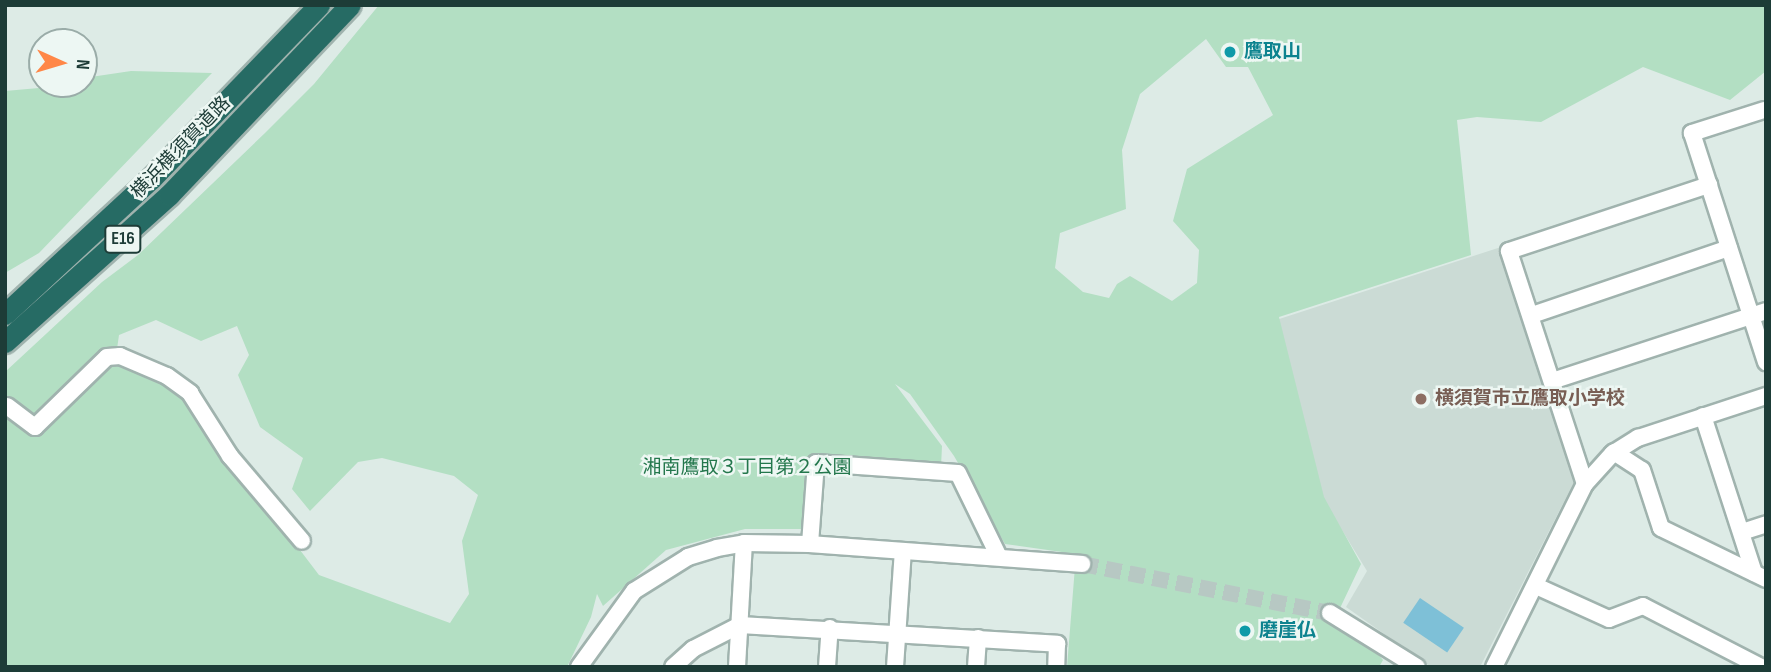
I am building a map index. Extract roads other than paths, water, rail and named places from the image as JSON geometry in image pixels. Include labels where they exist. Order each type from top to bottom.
[{"type":"highway","name":"横浜横須賀道路","points":[[5,314],[91,237],[215,114],[319,5]]},
{"type":"highway","name":"横浜横須賀道路","points":[[5,342],[96,264],[233,128],[350,5]]},
{"type":"street","points":[[1763,108],[1692,133],[1729,248],[1758,313],[1766,362]]},
{"type":"street","points":[[1585,484],[1509,251],[1709,185]]},
{"type":"street","points":[[1532,315],[1729,248]]},
{"type":"street","points":[[1552,381],[1758,313]]},
{"type":"street","points":[[7,406],[35,427],[107,357],[120,356],[167,376],[190,393],[230,456],[302,541]]},
{"type":"street","points":[[1494,667],[1585,484],[1614,452],[1638,439],[1766,396]]},
{"type":"street","points":[[1703,416],[1742,533],[1760,576]]},
{"type":"street","points":[[1614,452],[1642,471],[1661,528],[1760,576]]},
{"type":"street","points":[[810,544],[816,463],[958,473],[999,557]]},
{"type":"street","points":[[1742,533],[1766,524]]},
{"type":"street","points":[[737,667],[744,543]]},
{"type":"street","points":[[579,667],[634,591],[688,557],[744,543],[810,544],[1082,564]]},
{"type":"street","points":[[895,667],[904,551]]},
{"type":"street","points":[[1533,591],[1609,620],[1643,606],[1761,667]]},
{"type":"street","points":[[1330,613],[1417,667]]},
{"type":"street","points":[[673,667],[692,649],[740,625],[830,628],[1057,644],[1056,667]]},
{"type":"street","points":[[827,667],[830,628]]},
{"type":"street","points":[[975,667],[978,638]]},
{"type":"water","points":[[1420,598],[1464,628],[1447,653],[1403,623]]},
{"type":"tunnel","points":[[1082,564],[1330,613]]},
{"type":"place","name":"鷹取山","points":[[1230,52]]},
{"type":"place","name":"横須賀市立鷹取小学校","points":[[1421,399]]},
{"type":"place","name":"磨崖仏","points":[[1245,631]]},
{"type":"park label","name":"湘南鷹取３丁目第２公園","points":[[747,468]]}]
